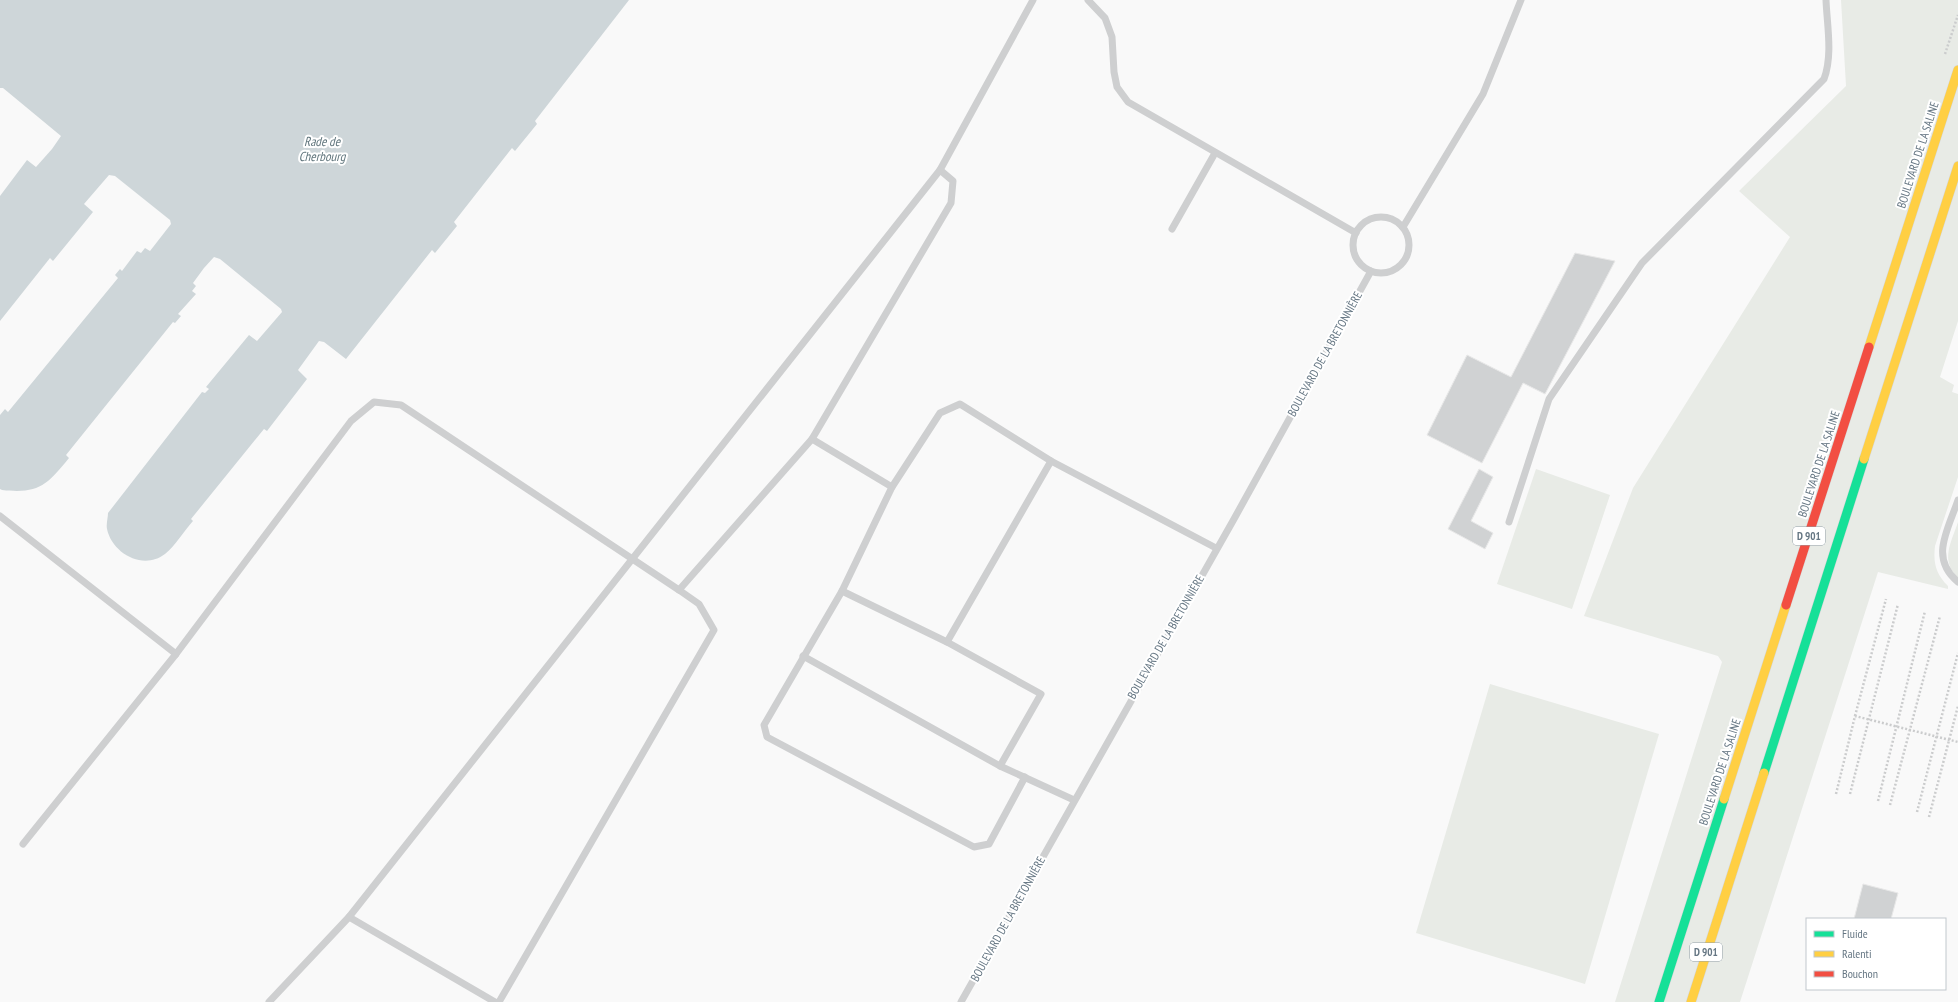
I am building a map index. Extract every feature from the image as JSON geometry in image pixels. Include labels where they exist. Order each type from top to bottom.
[{"type":"main road","name":"BOULEVARD DE LA SALINE","points":[[1660,1002],[1958,70]]},
{"type":"main road","name":"D 901","points":[[1691,1002],[1958,166]]},
{"type":"lane","points":[[269,1002],[349,917],[634,560],[940,170],[1033,0]]},
{"type":"lane","points":[[1088,0],[1105,18],[1112,37],[1114,72],[1117,87],[1128,102],[1356,233]]},
{"type":"lane","points":[[1403,227],[1483,94],[1521,0]]},
{"type":"lane","points":[[1509,522],[1549,399],[1642,263],[1824,79],[1827,71],[1828,57],[1826,0]]},
{"type":"lane","points":[[1172,229],[1215,153]]},
{"type":"lane","points":[[679,590],[812,439],[951,203],[953,181],[940,170]]},
{"type":"lane","points":[[1378,217],[1387,217],[1396,221],[1403,227],[1408,235],[1410,245],[1408,254],[1403,263],[1396,269],[1379,273],[1371,271],[1357,259],[1353,242],[1361,225],[1368,220],[1378,217]]},
{"type":"lane","name":"BOULEVARD DE LA BRETONNIÈRE","points":[[961,1002],[1371,271]]},
{"type":"lane","points":[[23,844],[176,654],[351,421],[374,402],[401,405],[699,604],[714,630],[499,1002]]},
{"type":"lane","points":[[1025,777],[989,844],[974,847],[767,737],[764,725],[842,591],[892,487],[940,413],[960,404],[1051,461],[1216,548]]},
{"type":"lane","points":[[812,439],[892,487]]},
{"type":"lane","points":[[948,642],[1051,461]]},
{"type":"lane","points":[[1958,500],[1941,552],[1942,561],[1958,582]]},
{"type":"lane","points":[[0,516],[176,654]]},
{"type":"lane","points":[[842,591],[948,642],[1041,694],[1000,766]]},
{"type":"lane","points":[[803,656],[1000,766],[1074,800]]},
{"type":"lane","points":[[349,917],[495,1002]]},
{"type":"path","points":[[1945,56],[1958,15]]},
{"type":"path","points":[[1836,794],[1886,599]]},
{"type":"path","points":[[1850,794],[1898,604]]},
{"type":"path","points":[[1878,801],[1926,611]]},
{"type":"path","points":[[1890,805],[1940,616]]},
{"type":"path","points":[[1917,812],[1958,654]]},
{"type":"path","points":[[1929,817],[1958,706]]},
{"type":"path","points":[[1855,716],[1958,742]]},
{"type":"shaded area","points":[[1841,0],[1958,0],[1958,321],[1940,377],[1954,385],[1952,392],[1958,394],[1958,477],[1934,552],[1936,568],[1948,586],[1948,589],[1878,572],[1740,1002],[1615,1002],[1722,662],[1718,656],[1584,616],[1633,488],[1790,237],[1739,191],[1846,86]]},
{"type":"shaded area","points":[[1536,469],[1610,495],[1572,609],[1497,584]]},
{"type":"shaded area","points":[[1958,522],[1958,578],[1949,565],[1948,558],[1950,544]]},
{"type":"shaded area","points":[[1490,684],[1659,734],[1585,984],[1416,933]]},
{"type":"water","name":"Rade de Cherbourg","points":[[0,0],[629,0],[535,121],[537,124],[515,151],[512,148],[454,222],[457,226],[435,253],[432,250],[346,359],[324,342],[319,341],[298,370],[307,379],[267,431],[264,429],[191,519],[193,521],[172,547],[165,554],[156,559],[147,561],[130,557],[115,545],[110,538],[107,529],[108,513],[202,392],[205,393],[209,389],[206,387],[249,335],[257,341],[282,312],[281,309],[220,259],[214,257],[193,283],[196,286],[192,291],[196,294],[178,314],[181,316],[175,323],[173,322],[66,455],[69,458],[54,475],[41,486],[34,489],[15,491],[0,489],[0,415],[5,409],[8,412],[118,278],[115,275],[120,269],[122,271],[137,251],[141,253],[145,248],[150,251],[171,224],[170,220],[115,176],[109,175],[84,204],[93,212],[53,261],[50,258],[0,321],[0,196],[27,160],[36,167],[61,136],[3,88],[0,88]]},
{"type":"building","points":[[1575,253],[1615,261],[1545,394],[1523,383],[1482,463],[1427,435],[1467,355],[1511,377]]},
{"type":"building","points":[[1479,469],[1493,477],[1471,521],[1493,533],[1485,549],[1448,529]]},
{"type":"building","points":[[1863,884],[1898,893],[1891,918],[1854,918]]},
{"type":"traffic: fast","points":[[1764,773],[1864,459]]},
{"type":"traffic: fast","points":[[1659,1002],[1724,799]]},
{"type":"traffic: slow","points":[[1869,347],[1958,70]]},
{"type":"traffic: slow","points":[[1864,459],[1958,166]]},
{"type":"traffic: slow","points":[[1724,799],[1786,605]]},
{"type":"traffic: slow","points":[[1691,1002],[1764,773]]},
{"type":"traffic: jam","points":[[1786,605],[1869,347]]}]
